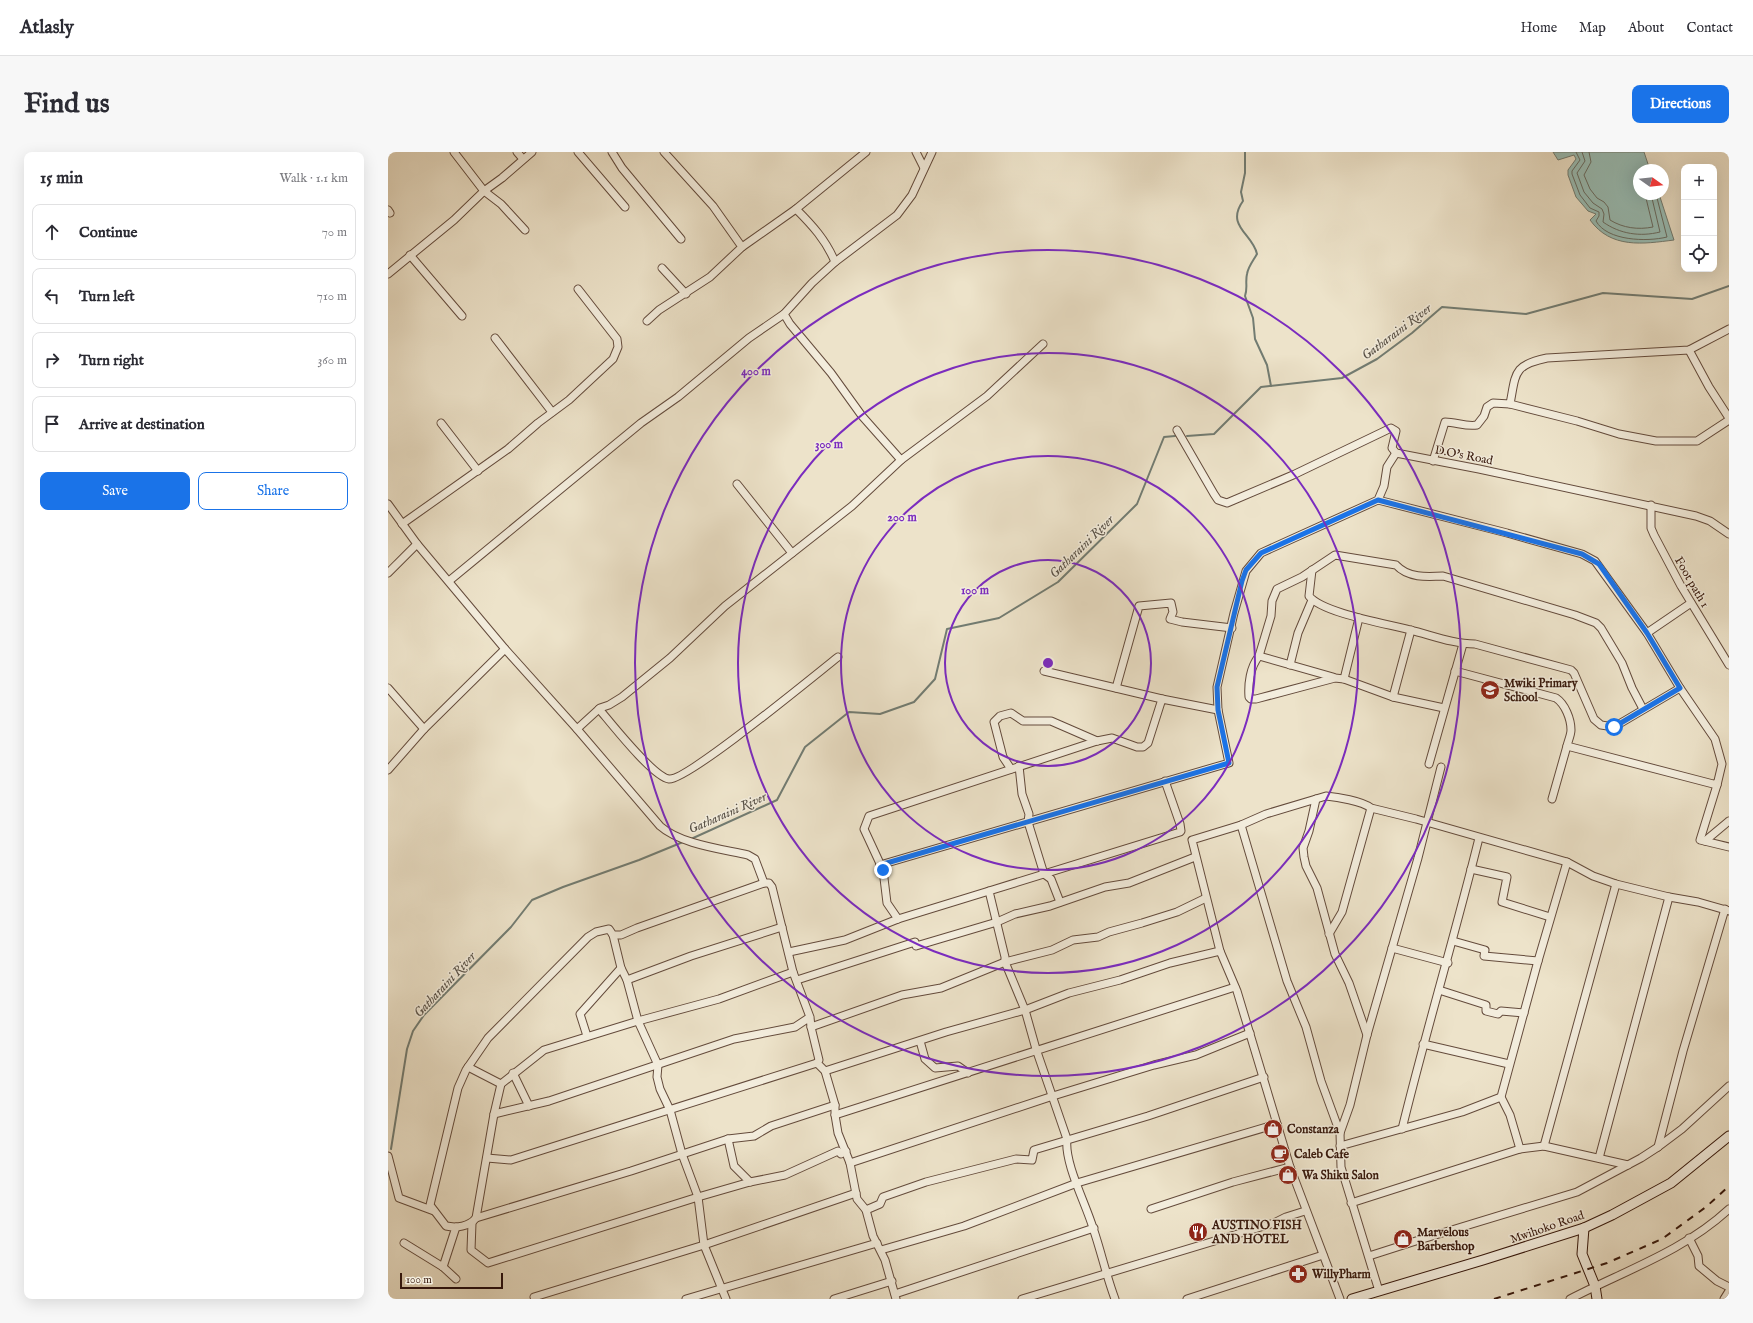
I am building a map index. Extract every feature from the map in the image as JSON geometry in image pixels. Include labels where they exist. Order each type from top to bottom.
[{"type":"street","points":[[454,152],[484,191],[501,204],[525,230]]},
{"type":"street","points":[[517,152],[523,159]]},
{"type":"street","points":[[388,274],[454,220],[484,191],[502,178],[532,152]]},
{"type":"street","points":[[578,152],[625,207]]},
{"type":"street","points":[[612,152],[622,168],[681,240]]},
{"type":"street","points":[[664,152],[713,206],[742,247]]},
{"type":"street","points":[[647,321],[659,310],[686,294],[710,277],[742,247],[796,209],[866,152]]},
{"type":"street","points":[[916,152],[924,168]]},
{"type":"street","points":[[449,581],[640,423],[678,397],[749,338],[784,314],[815,279],[897,215],[912,195],[932,152]]},
{"type":"street","points":[[796,209],[815,228],[827,246],[835,262]]},
{"type":"street","points":[[410,255],[462,316]]},
{"type":"street","points":[[662,268],[686,294]]},
{"type":"street","points":[[402,524],[508,449],[552,412],[569,400],[613,359],[618,347],[614,335],[578,289]]},
{"type":"street","points":[[784,314],[790,324],[831,373],[862,416],[900,460]]},
{"type":"street","points":[[1510,404],[1517,374],[1521,367],[1530,361],[1547,358],[1689,350],[1729,329]]},
{"type":"street","points":[[495,338],[552,412]]},
{"type":"street","points":[[577,729],[598,709],[622,697],[670,658],[725,606],[852,506],[900,460],[987,396],[1043,344]]},
{"type":"street","points":[[1433,461],[1445,422],[1459,423],[1469,426],[1477,425],[1484,416],[1487,407],[1493,403],[1510,404],[1577,421],[1618,434],[1656,441],[1697,441],[1729,419],[1709,387],[1689,350]]},
{"type":"street","points":[[441,423],[478,471]]},
{"type":"street","points":[[1177,430],[1218,500],[1227,503],[1293,475],[1391,428],[1396,431],[1392,448],[1396,453],[1388,467],[1384,486],[1378,500]]},
{"type":"street","name":"D.O's Road","points":[[1396,453],[1651,505],[1710,521],[1729,534]]},
{"type":"street","points":[[737,484],[792,553]]},
{"type":"street","points":[[880,865],[1229,763],[1218,710],[1217,687],[1232,628],[1234,613],[1246,570],[1261,553],[1378,500],[1507,533],[1587,556],[1599,564],[1647,633],[1680,688],[1718,746],[1722,764],[1700,840],[1729,847]]},
{"type":"street","points":[[388,504],[417,544],[505,649],[666,831],[693,842],[748,855],[755,859],[764,883]]},
{"type":"street","name":"Foot path 1","points":[[1651,505],[1651,528],[1691,603],[1729,665]]},
{"type":"street","points":[[388,573],[417,544]]},
{"type":"street","points":[[1335,678],[1256,699],[1251,699],[1249,697],[1248,686],[1271,616],[1272,600],[1277,590],[1302,578],[1335,556],[1396,565],[1401,571],[1423,577],[1442,576],[1574,614],[1596,623],[1601,628],[1622,663],[1632,688],[1643,709]]},
{"type":"street","points":[[1312,570],[1309,596],[1312,600],[1359,618],[1463,644],[1475,644],[1571,670],[1574,673],[1594,719],[1601,725],[1614,727],[1680,688]]},
{"type":"street","points":[[1290,665],[1298,633],[1312,600]]},
{"type":"street","points":[[1116,688],[1139,606],[1172,603],[1173,612],[1170,619],[1182,622],[1232,628]]},
{"type":"street","points":[[1647,633],[1691,603]]},
{"type":"street","points":[[1344,679],[1359,618]]},
{"type":"street","points":[[1393,697],[1411,630]]},
{"type":"street","points":[[1429,764],[1463,644]]},
{"type":"street","points":[[388,770],[424,729],[505,649]]},
{"type":"street","points":[[1259,656],[1335,678],[1344,679],[1393,697],[1444,708]]},
{"type":"street","points":[[598,709],[648,766],[659,775],[669,779],[679,777],[720,750],[838,657]]},
{"type":"street","points":[[1044,671],[1162,699],[1218,710]]},
{"type":"street","points":[[1455,671],[1556,698],[1562,702],[1569,719],[1571,730],[1552,799]]},
{"type":"street","points":[[388,688],[424,729]]},
{"type":"street","points":[[898,919],[887,903],[883,870],[864,829],[869,816],[1097,741],[1112,738],[1137,747],[1144,747],[1148,743],[1162,699]]},
{"type":"street","points":[[1011,769],[1003,758],[994,722],[1003,714],[1011,713],[1023,721],[1051,721],[1097,741]]},
{"type":"street","points":[[1567,746],[1717,785]]},
{"type":"street","points":[[1019,766],[1022,794],[1029,814],[1028,822],[1044,874],[1051,879],[1060,902]]},
{"type":"street","points":[[1379,1291],[1341,1167],[1340,1133],[1350,1105],[1367,1035],[1441,767]]},
{"type":"street","points":[[789,952],[845,940],[898,919],[1181,831],[1166,781]]},
{"type":"street","points":[[1340,1299],[1305,1211],[1235,987],[1220,951],[1195,857],[1192,840],[1241,825],[1266,814],[1326,796],[1335,797],[1567,862],[1593,876],[1616,884],[1727,910],[1683,1051],[1658,1147]]},
{"type":"street","points":[[1316,799],[1309,831],[1303,848],[1306,866],[1317,888],[1335,954],[1349,983],[1367,1035]]},
{"type":"street","points":[[1329,934],[1342,912],[1371,808]]},
{"type":"street","points":[[1705,841],[1729,822]]},
{"type":"street","points":[[1241,825],[1287,981],[1306,1027],[1321,1081],[1340,1133]]},
{"type":"street","points":[[1402,1129],[1423,1044],[1448,963],[1479,838]]},
{"type":"street","points":[[797,980],[915,942],[916,946],[997,922],[1015,914],[1050,906],[1105,887],[1128,883],[1195,857]]},
{"type":"street","points":[[1520,1149],[1510,1115],[1501,1097],[1550,917],[1567,862]]},
{"type":"street","points":[[1471,869],[1507,877],[1502,902],[1550,917]]},
{"type":"street","points":[[613,935],[621,935],[636,928],[764,883],[769,883],[772,887],[793,972],[810,1017],[810,1027],[819,1060],[817,1063]]},
{"type":"street","points":[[1544,1146],[1616,884]]},
{"type":"street","points":[[990,891],[1005,962],[1025,1010],[1036,1049],[1053,1096],[1066,1139],[1066,1146],[1077,1183],[1094,1228],[1106,1273],[1115,1299]]},
{"type":"street","points":[[1598,1158],[1669,897]]},
{"type":"street","points":[[810,1027],[902,995],[941,988],[1005,962],[1052,950],[1073,940],[1098,937],[1109,932],[1177,912],[1206,898]]},
{"type":"street","points":[[627,980],[692,956],[782,927]]},
{"type":"street","points":[[726,1299],[704,1245],[698,1197],[682,1154],[670,1110],[660,1089],[657,1077],[658,1065],[638,1021],[627,980],[621,968],[613,935],[609,929],[596,932],[588,937],[488,1038],[468,1067],[458,1088],[430,1205],[443,1224],[456,1227],[682,1154],[728,1138],[754,1136],[771,1126],[835,1105]]},
{"type":"street","points":[[1453,941],[1485,950],[1484,956],[1538,961]]},
{"type":"street","points":[[1392,948],[1448,963]]},
{"type":"street","points":[[826,1071],[1025,1010],[1069,993],[1120,980],[1170,963],[1220,951]]},
{"type":"street","points":[[587,1036],[580,1014],[621,968]]},
{"type":"street","points":[[793,972],[719,999],[638,1021],[544,1050],[513,1073],[501,1084],[494,1114],[488,1158],[474,1221],[470,1250],[488,1263],[698,1197],[750,1182],[785,1175],[838,1150],[841,1154],[846,1151]]},
{"type":"street","points":[[835,1115],[968,1073],[1036,1049],[1235,987]]},
{"type":"street","points":[[1439,990],[1486,1005],[1486,1011],[1498,1014],[1501,1011],[1524,1013]]},
{"type":"street","points":[[494,1114],[549,1101],[734,1039],[795,1027],[810,1017]]},
{"type":"street","points":[[850,1163],[1053,1096],[1154,1065],[1196,1055],[1250,1033]]},
{"type":"street","points":[[920,1041],[925,1059],[935,1068],[958,1066],[968,1073]]},
{"type":"street","points":[[1423,1044],[1509,1064]]},
{"type":"street","points":[[817,1063],[826,1071],[835,1105],[838,1134],[850,1163],[857,1199],[866,1210],[873,1236],[881,1250],[896,1296],[1094,1228]]},
{"type":"street","points":[[488,1158],[511,1160],[817,1063]]},
{"type":"street","points":[[468,1067],[501,1084]]},
{"type":"street","points":[[513,1073],[529,1106]]},
{"type":"street","points":[[866,1210],[880,1204],[883,1197],[926,1182],[1016,1159],[1032,1160],[1034,1150],[1066,1139],[1148,1116],[1264,1077]]},
{"type":"street","points":[[1369,1256],[1577,1192],[1658,1147],[1682,1129],[1729,1086]]},
{"type":"street","points":[[1340,1146],[1462,1112],[1501,1097]]},
{"type":"street","points":[[881,1250],[964,1226],[1077,1183],[1278,1124]]},
{"type":"street","name":"Mwihoko Road","points":[[1352,1299],[1584,1228],[1612,1215],[1671,1183],[1729,1136]]},
{"type":"street","points":[[728,1138],[734,1166],[750,1182]]},
{"type":"street","points":[[1352,1203],[1520,1149],[1544,1146],[1628,1165]]},
{"type":"street","points":[[388,1156],[399,1198],[434,1211]]},
{"type":"street","points":[[1151,1209],[1233,1182],[1290,1167]]},
{"type":"street","points":[[538,1299],[534,1297],[704,1245],[856,1193]]},
{"type":"street","points":[[1570,1299],[1674,1249],[1721,1217],[1729,1209]]},
{"type":"street","points":[[1022,1299],[1274,1223],[1286,1217],[1305,1211]]},
{"type":"street","points":[[443,1267],[456,1227]]},
{"type":"street","points":[[1584,1228],[1582,1254],[1595,1286],[1597,1299]]},
{"type":"street","points":[[1689,1238],[1698,1256],[1699,1266],[1717,1281],[1729,1287]]},
{"type":"street","points":[[404,1243],[443,1267],[456,1279]]},
{"type":"street","points":[[686,1299],[877,1243]]},
{"type":"street","points":[[1187,1299],[1322,1255]]},
{"type":"street","points":[[834,1299],[892,1281]]},
{"type":"street","points":[[1724,1299],[1729,1291]]},
{"type":"water","points":[[1553,152],[1644,152],[1648,164],[1633,164],[1633,200],[1661,200],[1674,240],[1639,243],[1618,240],[1608,236],[1598,229],[1590,220],[1596,214],[1588,211],[1576,197],[1568,175],[1568,170],[1576,159],[1574,155],[1558,160]]},
{"type":"waterway","points":[[1245,152],[1245,173],[1241,192],[1243,201],[1238,210],[1237,217],[1238,223],[1255,247],[1257,254],[1248,271],[1245,296],[1253,318],[1255,339],[1267,365],[1271,386]]},
{"type":"waterway","name":"Gatharaini River","points":[[1187,436],[1214,434],[1261,387],[1342,378],[1377,359],[1412,333],[1442,307],[1526,314],[1603,293],[1692,299],[1729,286]]},
{"type":"waterway","name":"Gatharaini River","points":[[691,839],[777,800],[805,747],[849,712],[880,714],[914,702],[935,679],[947,629],[999,618],[1058,582],[1137,504],[1164,437],[1175,436]]},
{"type":"waterway","name":"Gatharaini River","points":[[391,1149],[407,1049],[413,1031],[424,1015],[511,927],[532,900],[683,842]]},
{"type":"railway","points":[[1494,1299],[1607,1263],[1662,1239],[1706,1207],[1729,1186]]},
{"type":"place","name":"Mwiki Primary School","points":[[1490,690]]},
{"type":"place","name":"Constanza","points":[[1273,1129]]},
{"type":"place","name":"Caleb Cafe","points":[[1280,1154]]},
{"type":"place","name":"Wa Shiku Salon","points":[[1288,1175]]},
{"type":"place","name":"AUSTINO FISH AND HOTEL","points":[[1198,1232]]},
{"type":"place","name":"Marvelous Barbershop","points":[[1403,1239]]},
{"type":"place","name":"WillyPharm","points":[[1298,1274]]},
{"type":"route","points":[[883,870],[880,865],[1229,763],[1218,715],[1217,687],[1232,628],[1234,613],[1246,570],[1261,553],[1278,547],[1378,500],[1582,554],[1599,564],[1647,633],[1680,688],[1614,727]]}]
